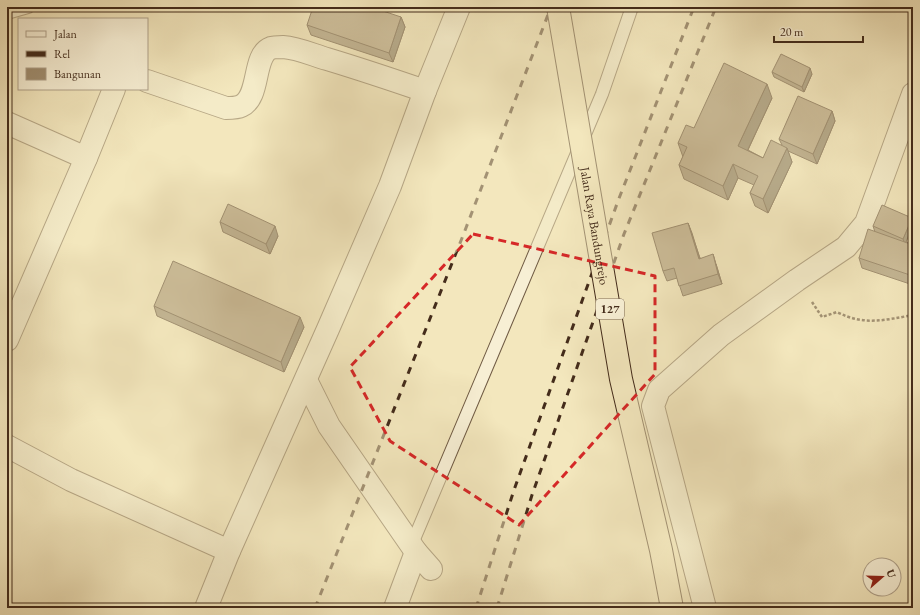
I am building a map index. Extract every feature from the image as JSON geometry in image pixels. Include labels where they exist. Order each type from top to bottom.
[{"type":"main road","name":"Jalan Raya Bandungrejo","points":[[558,7],[621,380],[661,550],[672,608]]},
{"type":"street","points":[[206,608],[229,551],[306,380],[390,186],[460,7]]},
{"type":"street","points":[[148,81],[226,108],[235,108],[246,103],[252,92],[262,57],[270,49],[282,47],[307,53],[426,91]]},
{"type":"street","points":[[8,334],[86,158],[114,90]]},
{"type":"street","points":[[704,608],[653,406],[659,390],[721,335],[797,280],[846,247],[866,223],[913,94]]},
{"type":"street","points":[[7,123],[86,158]]},
{"type":"street","points":[[306,380],[329,426],[414,548],[431,569]]},
{"type":"street","points":[[7,446],[71,480],[229,551]]},
{"type":"street","points":[[395,608],[414,548]]},
{"type":"lane","points":[[7,13],[28,7]]},
{"type":"lane","points":[[414,548],[602,94],[632,7]]},
{"type":"path","points":[[797,280],[822,317],[837,312],[849,318],[876,321],[913,315]]},
{"type":"highlighted area","points":[[473,234],[655,276],[655,374],[519,525],[390,441],[350,367]]},
{"type":"building","points":[[313,7],[371,7],[401,17],[389,53],[307,25]]},
{"type":"building","points":[[781,54],[810,68],[802,87],[772,72]]},
{"type":"building","points":[[724,63],[767,84],[738,146],[763,158],[771,140],[787,148],[763,199],[750,193],[758,176],[733,164],[723,186],[679,165],[687,147],[678,143],[686,125],[694,128]]},
{"type":"building","points":[[798,96],[832,111],[813,154],[779,139]]},
{"type":"building","points":[[913,202],[913,210],[910,209]]},
{"type":"building","points":[[228,204],[275,226],[266,244],[220,222]]},
{"type":"building","points":[[882,205],[912,218],[903,239],[873,226]]},
{"type":"building","points":[[688,223],[699,259],[713,254],[718,274],[679,286],[674,268],[663,271],[652,233]]},
{"type":"building","points":[[913,227],[913,237],[910,236]]},
{"type":"building","points":[[868,229],[913,245],[913,276],[859,258]]},
{"type":"building","points":[[173,261],[300,317],[281,362],[154,306]]},
{"type":"railway","points":[[315,608],[464,233],[551,7]]},
{"type":"railway","points":[[476,608],[514,490],[618,201],[694,7]]},
{"type":"railway","points":[[497,608],[532,495],[624,234],[716,7]]}]
